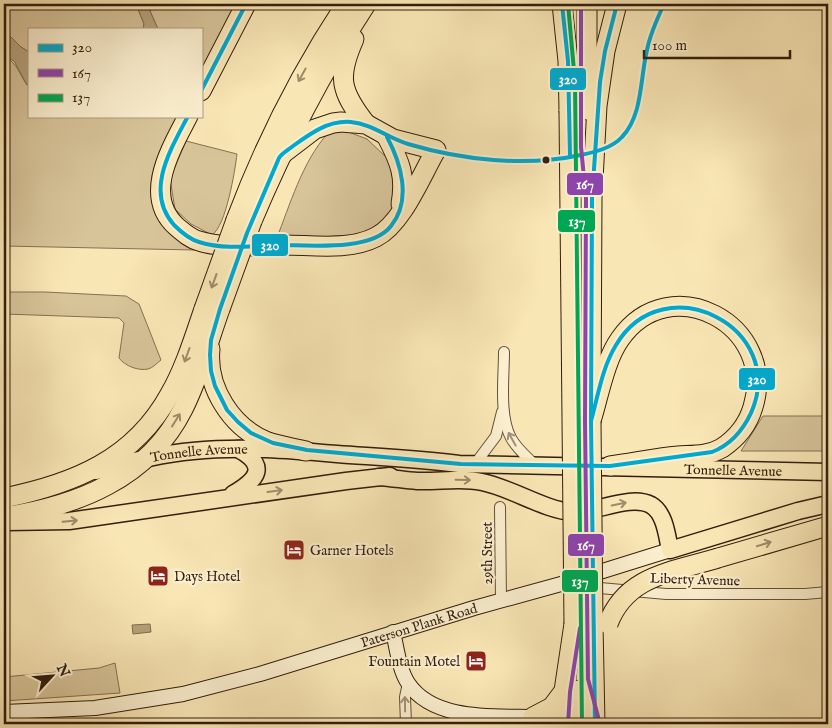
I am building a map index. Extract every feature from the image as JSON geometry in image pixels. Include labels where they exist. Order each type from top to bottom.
[{"type":"highway","points":[[202,89],[246,4]]},
{"type":"highway","points":[[4,517],[36,512],[76,500],[123,476],[158,447],[182,410],[244,220],[263,152],[286,104],[321,41],[338,4]]},
{"type":"highway","points":[[321,41],[346,4]]},
{"type":"highway","points":[[244,220],[282,155],[311,93],[329,61],[366,4]]},
{"type":"highway","points":[[370,4],[345,61],[343,73],[347,96],[356,112],[366,124],[387,137],[430,150]]},
{"type":"highway","points":[[562,4],[566,28],[585,82],[592,198],[591,421],[601,624],[594,659],[595,724]]},
{"type":"highway","points":[[576,724],[574,624],[587,4]]},
{"type":"highway","points":[[585,82],[605,51],[617,4]]},
{"type":"highway","points":[[187,118],[164,166],[160,190],[164,209],[173,223],[186,235],[199,241],[241,245],[342,246],[361,243],[377,237],[398,218],[430,150]]},
{"type":"highway","points":[[282,155],[308,133],[323,126],[341,122],[366,124]]},
{"type":"highway","points":[[387,137],[401,168]]},
{"type":"highway","points":[[398,218],[403,189],[402,160],[407,153],[417,149],[430,150]]},
{"type":"highway","points":[[591,421],[609,361],[617,344],[625,332],[640,318],[650,313],[668,307],[688,306],[703,309],[728,323],[739,334],[751,354],[757,375],[756,396],[750,416],[738,434],[721,448],[706,454],[610,466]]},
{"type":"highway","points":[[212,314],[209,352],[210,370],[214,385],[226,408],[243,427],[260,438],[306,451]]},
{"type":"highway","points":[[83,475],[125,448],[144,430],[160,410],[212,314]]},
{"type":"highway","name":"Tonnelle Avenue","points":[[4,498],[53,486],[83,475]]},
{"type":"highway","points":[[601,624],[628,592],[640,584],[718,558],[828,526]]},
{"type":"highway","points":[[562,724],[564,691],[574,624]]},
{"type":"highway","points":[[594,679],[606,724]]},
{"type":"highway","points":[[541,720],[564,691]]},
{"type":"main road","name":"Tonnelle Avenue","points":[[83,475],[146,458],[193,451],[238,449],[306,451],[467,464],[828,472]]},
{"type":"main road","points":[[227,498],[250,483],[256,475],[256,469],[252,460],[238,449]]},
{"type":"main road","name":"Tonnelle Avenue","points":[[4,522],[69,522],[227,498],[418,473],[467,464]]},
{"type":"main road","points":[[379,477],[417,481],[481,481],[504,488],[552,508],[566,511],[589,511],[632,502],[645,503],[655,508],[659,513],[670,550]]},
{"type":"main road","name":"Paterson Plank Road","points":[[4,712],[95,708],[183,694],[260,674],[393,632],[561,584],[798,511],[828,504]]},
{"type":"main road","points":[[393,632],[400,664],[408,683],[423,698],[455,712],[478,716],[541,720]]},
{"type":"street","points":[[504,352],[504,406],[508,433],[516,446],[535,465]]},
{"type":"street","points":[[467,464],[496,436],[504,406]]},
{"type":"street","name":"29th Street","points":[[500,507],[501,600]]},
{"type":"street","name":"Liberty Avenue","points":[[561,584],[666,594],[805,594],[828,592]]},
{"type":"street","points":[[406,724],[405,697],[408,683]]},
{"type":"shaded area","points":[[4,4],[136,4],[144,24],[143,28],[28,28],[28,51],[11,37],[4,38]]},
{"type":"shaded area","points":[[136,4],[151,4],[150,11],[158,28],[143,28],[144,24]]},
{"type":"shaded area","points":[[151,4],[239,4],[202,73],[202,28],[158,28],[150,11]]},
{"type":"shaded area","points":[[11,37],[28,51],[28,84],[14,61],[4,56],[4,38]]},
{"type":"shaded area","points":[[4,56],[15,65],[28,84],[28,118],[179,118],[152,176],[160,223],[194,250],[4,246]]},
{"type":"shaded area","points":[[346,131],[367,139],[387,158],[396,182],[394,210],[383,224],[365,234],[276,240],[304,170],[319,144],[328,133]]},
{"type":"shaded area","points":[[186,141],[237,154],[226,210],[217,230],[212,235],[191,224],[175,209],[170,179]]},
{"type":"shaded area","points":[[4,292],[126,296],[139,304],[161,360],[148,369],[140,369],[132,367],[119,358],[124,323],[119,318],[4,314]]},
{"type":"shaded area","points":[[763,416],[828,416],[828,451],[741,451]]},
{"type":"shaded area","points":[[150,624],[151,632],[133,634],[132,625]]},
{"type":"shaded area","points":[[115,663],[120,693],[4,701],[4,677],[99,668]]},
{"type":"transit line","name":"320","points":[[202,89],[246,4]]},
{"type":"transit line","name":"320","points":[[562,4],[568,61],[570,155]]},
{"type":"transit line","name":"137","points":[[568,4],[575,82],[582,724]]},
{"type":"transit line","name":"167","points":[[581,4],[581,147],[586,198],[585,421],[588,679],[600,724]]},
{"type":"transit line","name":"320","points":[[595,724],[591,421],[592,198],[600,82],[605,51],[617,4]]},
{"type":"transit line","name":"320","points":[[591,421],[604,373],[616,345],[637,321],[663,310],[690,309],[716,317],[738,333],[753,355],[758,382],[751,413],[735,436],[725,445],[712,452],[610,466],[461,464],[307,450],[273,443],[251,433],[227,410],[215,386],[211,371],[211,340],[247,233],[279,158],[285,152],[321,128],[343,122],[366,125],[408,144],[429,150],[472,158],[538,161],[560,159],[603,149],[618,141],[629,128],[634,118],[640,96],[648,44],[664,4]]},
{"type":"transit line","name":"320","points":[[187,118],[174,142],[163,170],[161,198],[165,212],[182,233],[195,241],[218,246],[338,245],[369,240],[382,234],[391,226],[397,216],[403,193],[400,170],[387,137]]},
{"type":"transit line","name":"167","points":[[568,724],[570,692],[580,628]]},
{"type":"place","name":"Garner Hotels","points":[[294,550]]},
{"type":"place","name":"Days Hotel","points":[[158,576]]},
{"type":"place","name":"Fountain Motel","points":[[476,661]]}]
